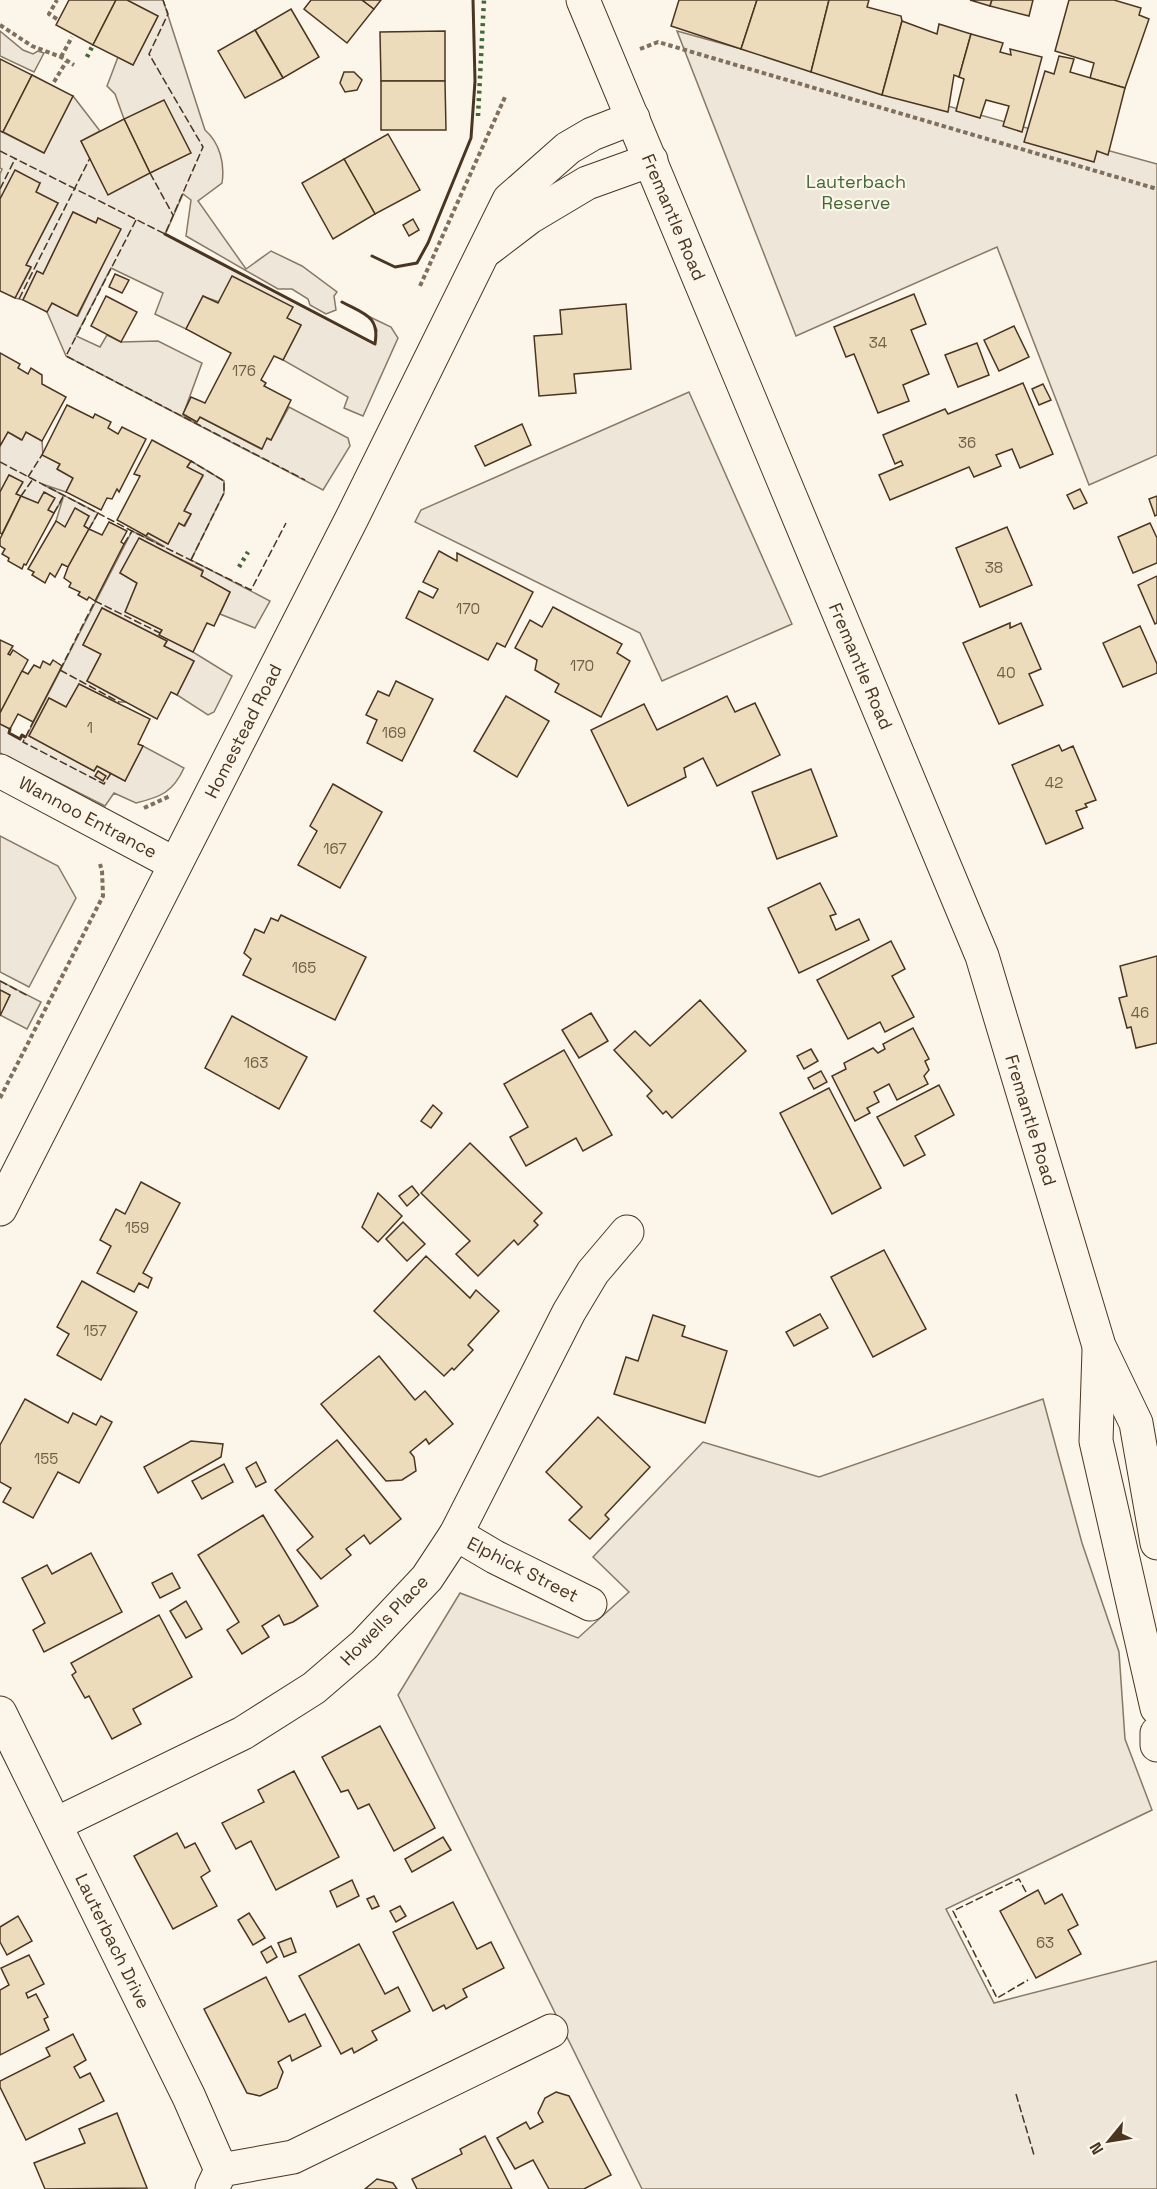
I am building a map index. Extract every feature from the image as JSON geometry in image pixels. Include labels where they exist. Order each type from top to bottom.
[{"type":"street","name":"Fremantle Road","points":[[583,0],[982,956],[1099,1346],[1136,1423],[1157,1543]]},
{"type":"street","name":"Homestead Road","points":[[0,1209],[357,508],[509,200],[568,148],[592,134],[633,118]]},
{"type":"street","name":"Homestead Road","points":[[484,252],[530,217],[587,183],[651,160]]},
{"type":"street","name":"Wannoo Entrance","points":[[0,771],[175,864]]},
{"type":"street","name":"Howells Place","points":[[56,1824],[243,1733],[314,1688],[364,1645],[427,1578],[456,1534],[569,1312],[593,1272],[627,1232]]},
{"type":"street","name":"Fremantle Road","points":[[1099,1346],[1096,1441],[1157,1708]]},
{"type":"street","name":"Elphick Street","points":[[456,1534],[495,1557],[591,1604]]},
{"type":"street","name":"Lauterbach Drive","points":[[0,1713],[189,2097],[216,2180],[292,2157],[550,2031]]},
{"type":"street","points":[[1157,1733],[1157,1745]]},
{"type":"path","points":[[57,0],[49,14],[57,19]]},
{"type":"path","points":[[0,25],[32,46],[61,57],[74,65]]},
{"type":"path","points":[[61,57],[72,37]]},
{"type":"path","points":[[609,62],[658,42],[1157,189]]},
{"type":"path","points":[[54,82],[66,62]]},
{"type":"path","points":[[420,286],[505,97]]},
{"type":"path","points":[[0,1098],[103,896],[102,871],[96,855]]},
{"type":"green space","points":[[127,0],[163,0],[205,130],[218,147],[223,169],[222,183],[198,201],[246,269],[271,251],[302,266],[337,292],[334,296],[336,310],[326,314],[310,305],[308,299],[292,289],[278,289],[186,236],[191,200],[183,194],[165,235],[374,344],[377,330],[370,317],[391,327],[398,338],[363,416],[344,408],[348,397],[283,360],[301,325],[277,316],[203,296],[186,329],[155,314],[163,293],[111,268],[76,336],[100,347],[107,335],[121,342],[158,341],[202,363],[183,415],[196,422],[200,417],[261,449],[267,438],[271,440],[289,407],[348,438],[350,446],[323,490],[66,356],[47,312],[52,303],[78,316],[120,229],[98,218],[96,223],[73,212],[43,274],[37,272],[23,300],[15,298],[31,268],[26,265],[58,203],[36,192],[40,183],[0,199],[2,169],[0,168],[0,131],[44,153],[73,96],[100,131],[81,141],[108,194],[190,153],[124,119],[115,94],[107,86],[118,57],[133,65],[158,16]]},
{"type":"green space","points":[[0,31],[23,50],[33,54],[38,51],[44,53],[34,72],[0,56]]},
{"type":"green space","name":"Lauterbach Reserve","points":[[677,31],[1157,164],[1157,455],[1089,485],[997,247],[796,336]]},
{"type":"green space","points":[[689,392],[792,624],[662,681],[640,633],[415,522],[421,510]]},
{"type":"green space","points":[[8,432],[21,440],[26,432],[42,441],[43,455],[60,464],[58,470],[73,478],[66,492],[42,484],[98,513],[89,529],[84,526],[89,516],[75,509],[65,527],[56,521],[63,498],[54,513],[16,494],[22,482],[9,475],[0,492],[0,446]]},
{"type":"green space","points":[[191,461],[224,481],[224,493],[191,560],[270,601],[255,628],[220,614],[230,592],[201,576],[203,570],[139,539],[120,573],[137,583],[126,612],[162,630],[160,635],[232,676],[214,712],[208,715],[177,695],[194,661],[164,646],[167,641],[102,608],[83,645],[101,654],[87,681],[126,702],[118,704],[79,684],[66,707],[49,698],[29,736],[94,771],[97,766],[125,781],[143,746],[184,768],[171,788],[159,796],[136,803],[114,793],[105,806],[0,753],[0,724],[10,729],[9,733],[20,739],[22,735],[26,737],[132,531],[165,547],[146,536],[148,533],[168,544],[179,523],[185,526],[191,514],[184,511],[203,476],[187,467]]},
{"type":"green space","points":[[0,836],[58,866],[76,898],[29,987],[0,972]]},
{"type":"green space","points":[[0,981],[41,1002],[27,1029],[0,1015],[10,995],[0,990]]},
{"type":"green space","points":[[1043,1399],[1082,1543],[1119,1652],[1125,1739],[1152,1810],[946,1909],[994,2003],[1157,1961],[1157,2189],[642,2189],[398,1695],[460,1593],[578,1638],[629,1592],[593,1557],[703,1442],[819,1477]]},
{"type":"building","points":[[69,0],[116,0],[93,45],[56,25]]},
{"type":"building","points":[[116,0],[127,0],[158,16],[133,65],[93,45]]},
{"type":"building","points":[[311,0],[362,0],[374,9],[347,43],[304,9]]},
{"type":"building","points":[[362,0],[381,0],[374,9]]},
{"type":"building","points":[[679,0],[757,0],[741,49],[671,26]]},
{"type":"building","points":[[757,0],[829,0],[811,72],[741,49]]},
{"type":"building","points":[[829,0],[869,0],[867,7],[901,16],[902,21],[882,95],[811,72]]},
{"type":"building","points":[[970,0],[992,0],[990,6]]},
{"type":"building","points":[[992,0],[1033,0],[1029,16],[990,6]]},
{"type":"building","points":[[1069,0],[1114,0],[1141,8],[1139,15],[1149,19],[1125,88],[1090,78],[1094,63],[1055,51]]},
{"type":"building","points":[[291,9],[319,57],[283,78],[255,30]]},
{"type":"building","points":[[902,21],[937,34],[939,24],[971,34],[959,77],[954,75],[948,112],[882,95]]},
{"type":"building","points":[[255,30],[283,78],[245,98],[218,51]]},
{"type":"building","points":[[445,31],[445,81],[381,81],[380,32]]},
{"type":"building","points":[[971,34],[1003,43],[1000,52],[1011,55],[1010,49],[1042,57],[1022,132],[1003,126],[1009,106],[986,100],[980,118],[956,111],[964,79],[959,77]]},
{"type":"building","points":[[1059,56],[1074,59],[1070,72],[1125,88],[1108,155],[1097,151],[1094,162],[1024,142],[1045,71],[1054,74]]},
{"type":"building","points":[[0,59],[32,75],[3,132],[0,131]]},
{"type":"building","points":[[344,72],[354,72],[362,80],[357,90],[345,92],[340,83]]},
{"type":"building","points":[[32,75],[73,96],[44,153],[3,132]]},
{"type":"building","points":[[381,81],[445,81],[446,130],[381,130]]},
{"type":"building","points":[[164,100],[191,153],[150,173],[124,119]]},
{"type":"building","points":[[124,119],[150,173],[108,195],[81,141]]},
{"type":"building","points":[[388,134],[420,190],[375,214],[344,159]]},
{"type":"building","points":[[344,159],[375,214],[333,239],[302,183]]},
{"type":"building","points":[[15,170],[40,183],[36,192],[58,203],[26,265],[31,267],[15,298],[0,291],[0,199]]},
{"type":"building","points":[[73,212],[96,223],[98,218],[121,229],[77,316],[52,303],[47,312],[23,300],[37,271],[43,274]]},
{"type":"building","points":[[413,219],[419,230],[409,236],[403,225]]},
{"type":"building","points":[[115,274],[129,280],[122,293],[109,287]]},
{"type":"building","points":[[232,276],[293,307],[287,318],[301,325],[283,360],[274,356],[261,380],[266,383],[264,386],[291,400],[271,440],[267,438],[262,449],[200,417],[197,422],[183,414],[191,397],[205,403],[231,353],[186,329],[203,296],[218,303]]},
{"type":"building","points":[[914,294],[926,324],[911,330],[929,374],[903,385],[909,401],[878,413],[854,354],[846,357],[834,327]]},
{"type":"building","points":[[106,296],[137,312],[121,342],[91,326]]},
{"type":"building","points":[[626,304],[631,369],[574,374],[576,393],[539,396],[534,336],[562,334],[560,310]]},
{"type":"building","points":[[1014,326],[1029,357],[999,371],[984,340]]},
{"type":"building","points":[[977,343],[989,375],[958,387],[945,355]]},
{"type":"building","points":[[0,353],[20,364],[18,368],[28,374],[31,368],[42,375],[42,384],[66,397],[42,441],[26,432],[22,440],[8,432],[0,446]]},
{"type":"building","points":[[1023,383],[1053,454],[1020,468],[1012,449],[996,455],[1001,466],[974,477],[969,467],[890,500],[879,475],[903,465],[901,461],[895,464],[883,435],[945,409],[948,414]]},
{"type":"building","points":[[1043,384],[1051,400],[1039,405],[1032,389]]},
{"type":"building","points":[[67,405],[93,418],[95,414],[111,422],[108,428],[118,434],[122,427],[146,439],[119,492],[117,489],[112,499],[107,498],[101,510],[66,492],[73,478],[57,469],[60,464],[42,455]]},
{"type":"building","points":[[522,424],[531,445],[485,466],[475,446]]},
{"type":"building","points":[[152,440],[191,461],[187,467],[203,475],[184,511],[191,514],[184,526],[179,523],[168,544],[148,533],[146,536],[117,520],[140,476],[134,474]]},
{"type":"building","points":[[9,475],[23,482],[16,494],[21,496],[2,534],[0,533],[0,492]]},
{"type":"building","points":[[1080,489],[1087,503],[1074,509],[1067,495]]},
{"type":"building","points":[[44,492],[55,498],[48,510],[54,513],[22,569],[8,561],[9,558],[2,554],[5,549],[0,546],[0,539],[21,496],[38,503]]},
{"type":"building","points":[[1157,496],[1157,515],[1155,516],[1149,499]]},
{"type":"building","points":[[75,508],[89,516],[84,526],[89,529],[68,567],[62,564],[55,577],[50,573],[45,583],[32,575],[34,572],[28,569],[56,521],[65,527]]},
{"type":"building","points":[[109,522],[127,531],[121,542],[124,544],[95,601],[89,597],[87,600],[78,595],[80,592],[69,587],[71,583],[64,578],[89,529],[102,535]]},
{"type":"building","points":[[1150,523],[1157,538],[1157,563],[1133,573],[1118,537]]},
{"type":"building","points":[[1007,527],[1032,585],[980,607],[956,548]]},
{"type":"building","points":[[139,538],[203,571],[201,576],[230,592],[214,626],[207,623],[193,652],[159,635],[162,630],[125,612],[137,583],[120,573]]},
{"type":"building","points":[[439,551],[457,561],[457,553],[533,592],[505,647],[497,643],[488,660],[406,618],[419,591],[433,598],[438,589],[423,582]]},
{"type":"building","points":[[1157,576],[1157,623],[1155,624],[1138,585]]},
{"type":"building","points":[[553,607],[622,644],[617,653],[630,661],[601,717],[555,692],[559,684],[535,670],[537,660],[515,648],[530,620],[542,627]]},
{"type":"building","points":[[102,608],[167,641],[164,646],[194,661],[177,695],[171,692],[157,719],[87,681],[101,654],[83,645]]},
{"type":"building","points":[[1010,623],[1010,628],[1021,623],[1041,669],[1029,674],[1043,705],[999,724],[963,643]]},
{"type":"building","points":[[1140,626],[1157,664],[1157,673],[1123,687],[1103,643]]},
{"type":"building","points":[[0,640],[13,646],[8,654],[10,655],[13,650],[28,660],[0,713]]},
{"type":"building","points":[[53,660],[62,666],[33,722],[18,714],[10,729],[0,724],[0,713],[22,671],[28,674],[34,665],[40,668],[43,661],[50,665]]},
{"type":"building","points":[[396,681],[433,699],[402,761],[367,743],[377,720],[366,715],[378,691],[389,696]]},
{"type":"building","points":[[79,684],[150,719],[138,744],[143,746],[125,781],[97,766],[94,771],[29,736],[49,698],[66,707]]},
{"type":"building","points":[[506,696],[549,721],[517,777],[474,751]]},
{"type":"building","points":[[727,696],[735,712],[755,703],[780,755],[717,786],[703,758],[684,768],[686,777],[628,806],[591,730],[644,704],[657,730]]},
{"type":"building","points":[[1059,745],[1062,751],[1073,746],[1096,800],[1076,811],[1083,828],[1046,844],[1012,765]]},
{"type":"building","points":[[811,769],[837,836],[777,859],[752,792]]},
{"type":"building","points":[[98,771],[106,776],[103,781],[95,776]]},
{"type":"building","points":[[333,784],[382,812],[340,888],[298,865],[317,831],[310,826]]},
{"type":"building","points":[[820,883],[836,914],[830,916],[836,930],[859,919],[869,940],[799,973],[768,908]]},
{"type":"building","points":[[281,915],[366,957],[335,1020],[243,975],[251,959],[244,953],[255,929],[264,933],[271,918],[278,921]]},
{"type":"building","points":[[891,941],[905,969],[892,976],[914,1017],[885,1032],[880,1022],[848,1039],[817,980]]},
{"type":"building","points":[[1157,956],[1157,1043],[1136,1048],[1131,1027],[1127,1028],[1119,998],[1127,996],[1120,966]]},
{"type":"building","points":[[0,990],[10,995],[0,1016]]},
{"type":"building","points":[[700,1000],[746,1051],[672,1118],[666,1111],[663,1114],[647,1096],[652,1091],[614,1050],[635,1031],[650,1046]]},
{"type":"building","points":[[591,1013],[608,1041],[579,1058],[562,1030]]},
{"type":"building","points":[[232,1016],[307,1057],[279,1109],[205,1068]]},
{"type":"building","points":[[913,1028],[929,1059],[925,1061],[929,1070],[924,1076],[928,1084],[897,1100],[889,1084],[874,1092],[879,1102],[867,1108],[870,1113],[855,1121],[832,1076],[846,1069],[844,1063],[873,1048],[878,1053],[885,1049],[883,1044]]},
{"type":"building","points":[[811,1049],[818,1061],[804,1069],[797,1056]]},
{"type":"building","points":[[564,1050],[612,1135],[583,1151],[576,1138],[526,1166],[510,1137],[528,1127],[504,1084]]},
{"type":"building","points":[[821,1071],[827,1082],[814,1089],[808,1078]]},
{"type":"building","points":[[939,1085],[954,1115],[915,1136],[925,1155],[904,1166],[877,1117]]},
{"type":"building","points":[[829,1088],[881,1188],[832,1214],[780,1113]]},
{"type":"building","points":[[433,1105],[442,1113],[431,1128],[421,1121]]},
{"type":"building","points":[[470,1143],[542,1213],[534,1221],[538,1225],[518,1245],[514,1240],[478,1276],[456,1254],[470,1241],[421,1193]]},
{"type":"building","points":[[141,1182],[180,1203],[143,1273],[152,1278],[148,1288],[139,1283],[134,1292],[97,1273],[111,1246],[100,1240],[116,1209],[125,1214]]},
{"type":"building","points":[[412,1186],[419,1195],[407,1206],[399,1196]]},
{"type":"building","points":[[378,1193],[402,1216],[378,1242],[362,1227]]},
{"type":"building","points":[[403,1222],[425,1244],[407,1261],[386,1239]]},
{"type":"building","points":[[884,1250],[926,1329],[873,1357],[831,1277]]},
{"type":"building","points":[[426,1256],[470,1298],[476,1290],[499,1311],[468,1345],[473,1350],[454,1370],[452,1368],[444,1376],[374,1311]]},
{"type":"building","points":[[82,1281],[137,1312],[101,1380],[57,1355],[69,1334],[57,1327]]},
{"type":"building","points":[[820,1314],[828,1328],[794,1346],[786,1332]]},
{"type":"building","points":[[653,1315],[685,1326],[682,1336],[727,1351],[705,1423],[614,1394],[626,1357],[638,1361]]},
{"type":"building","points":[[379,1356],[415,1400],[425,1391],[453,1424],[429,1444],[426,1439],[410,1452],[414,1457],[416,1471],[402,1480],[386,1481],[321,1404]]},
{"type":"building","points":[[25,1399],[68,1423],[73,1413],[96,1425],[101,1416],[112,1422],[79,1483],[58,1472],[33,1518],[3,1502],[11,1488],[0,1482],[0,1445]]},
{"type":"building","points":[[598,1417],[650,1467],[605,1515],[609,1519],[590,1539],[569,1520],[582,1507],[546,1472]]},
{"type":"building","points":[[337,1440],[401,1519],[370,1544],[364,1535],[346,1549],[351,1555],[321,1579],[297,1550],[313,1537],[275,1490]]},
{"type":"building","points":[[191,1441],[223,1444],[221,1457],[158,1493],[144,1467]]},
{"type":"building","points":[[256,1462],[266,1482],[256,1487],[246,1468]]},
{"type":"building","points":[[224,1464],[233,1482],[202,1499],[192,1481]]},
{"type":"building","points":[[263,1515],[318,1606],[284,1625],[279,1615],[262,1626],[269,1637],[242,1654],[227,1630],[239,1622],[198,1555]]},
{"type":"building","points":[[91,1553],[122,1612],[44,1652],[33,1630],[45,1623],[22,1578],[47,1565],[52,1574]]},
{"type":"building","points":[[172,1573],[180,1588],[160,1598],[152,1583]]},
{"type":"building","points":[[186,1601],[202,1629],[186,1638],[170,1611]]},
{"type":"building","points":[[159,1615],[192,1677],[133,1709],[141,1724],[112,1739],[89,1696],[85,1698],[72,1675],[76,1672],[71,1663]]},
{"type":"building","points":[[380,1726],[435,1828],[394,1851],[369,1804],[358,1809],[348,1790],[341,1792],[322,1757]]},
{"type":"building","points":[[294,1771],[339,1857],[276,1890],[251,1841],[236,1849],[222,1823],[264,1802],[258,1790]]},
{"type":"building","points":[[177,1833],[185,1848],[195,1843],[210,1871],[201,1877],[217,1906],[173,1929],[134,1856]]},
{"type":"building","points":[[443,1837],[451,1850],[412,1872],[405,1859]]},
{"type":"building","points":[[352,1880],[359,1896],[337,1907],[330,1891]]},
{"type":"building","points":[[1038,1890],[1045,1904],[1062,1894],[1078,1925],[1068,1930],[1081,1954],[1036,1978],[1000,1911]]},
{"type":"building","points":[[374,1896],[379,1906],[372,1909],[367,1899]]},
{"type":"building","points":[[453,1902],[477,1949],[491,1942],[504,1968],[463,1989],[467,1997],[446,2009],[444,2005],[433,2011],[393,1932]]},
{"type":"building","points":[[400,1906],[406,1916],[396,1922],[390,1911]]},
{"type":"building","points":[[249,1913],[265,1938],[253,1945],[238,1920]]},
{"type":"building","points":[[18,1916],[32,1941],[7,1955],[0,1942],[0,1927]]},
{"type":"building","points":[[291,1938],[296,1952],[284,1957],[278,1943]]},
{"type":"building","points":[[359,1944],[385,1994],[398,1987],[410,2011],[372,2031],[377,2040],[354,2053],[352,2048],[341,2054],[299,1976]]},
{"type":"building","points":[[271,1946],[277,1957],[267,1963],[261,1952]]},
{"type":"building","points":[[29,1955],[44,1984],[26,1993],[28,1998],[36,1994],[48,2017],[44,2019],[49,2030],[0,2055],[0,1990],[9,1985],[1,1968]]},
{"type":"building","points":[[266,1977],[289,2022],[305,2014],[321,2046],[292,2061],[290,2055],[278,2062],[283,2072],[277,2088],[260,2096],[247,2093],[204,2009]]},
{"type":"building","points":[[73,2034],[86,2060],[74,2067],[80,2078],[90,2073],[104,2101],[26,2140],[0,2087],[0,2081],[50,2056],[46,2048]]},
{"type":"building","points":[[556,2092],[569,2096],[611,2175],[584,2189],[549,2189],[533,2160],[515,2169],[497,2138],[526,2122],[530,2129],[543,2122],[538,2113],[545,2098]]},
{"type":"building","points":[[117,2113],[147,2188],[45,2189],[34,2163],[85,2143],[79,2129]]},
{"type":"building","points":[[485,2136],[512,2189],[417,2189],[412,2179],[462,2154],[460,2149]]},
{"type":"building","points":[[377,2179],[393,2183],[397,2189],[365,2189]]},
{"type":"hedge","points":[[478,116],[484,0]]},
{"type":"hedge","points":[[87,57],[93,45]]},
{"type":"hedge","points":[[239,567],[248,552]]},
{"type":"fence","points":[[0,151],[165,234],[203,147],[149,54],[168,14],[163,0]]},
{"type":"fence","points":[[19,299],[90,158]]},
{"type":"fence","points":[[0,189],[15,159]]},
{"type":"fence","points":[[150,173],[173,215]]},
{"type":"fence","points":[[136,220],[66,356],[305,480]]},
{"type":"fence","points":[[28,477],[42,455]]},
{"type":"fence","points":[[191,461],[224,481],[224,493],[191,560]]},
{"type":"fence","points":[[0,462],[251,590],[286,523]]},
{"type":"fence","points":[[21,496],[33,479]]},
{"type":"fence","points":[[54,513],[64,495]]},
{"type":"fence","points":[[89,529],[98,513]]},
{"type":"fence","points":[[124,544],[132,531]]},
{"type":"fence","points":[[60,670],[95,601],[160,633]]},
{"type":"fence","points":[[60,670],[119,702]]},
{"type":"fence","points":[[34,720],[23,742],[104,784],[111,773]]},
{"type":"fence","points":[[0,981],[28,996]]},
{"type":"fence","points":[[1026,1892],[1019,1879],[953,1911],[997,1998],[1028,1980]]},
{"type":"fence","points":[[1016,2094],[1034,2155]]},
{"type":"wall","points":[[372,256],[395,267],[417,263],[428,243],[471,138],[475,81],[473,0]]},
{"type":"wall","points":[[165,234],[375,344],[376,335],[373,322],[363,313],[342,302]]},
{"type":"wall","points":[[10,729],[9,733],[20,739],[22,735],[25,737]]}]
